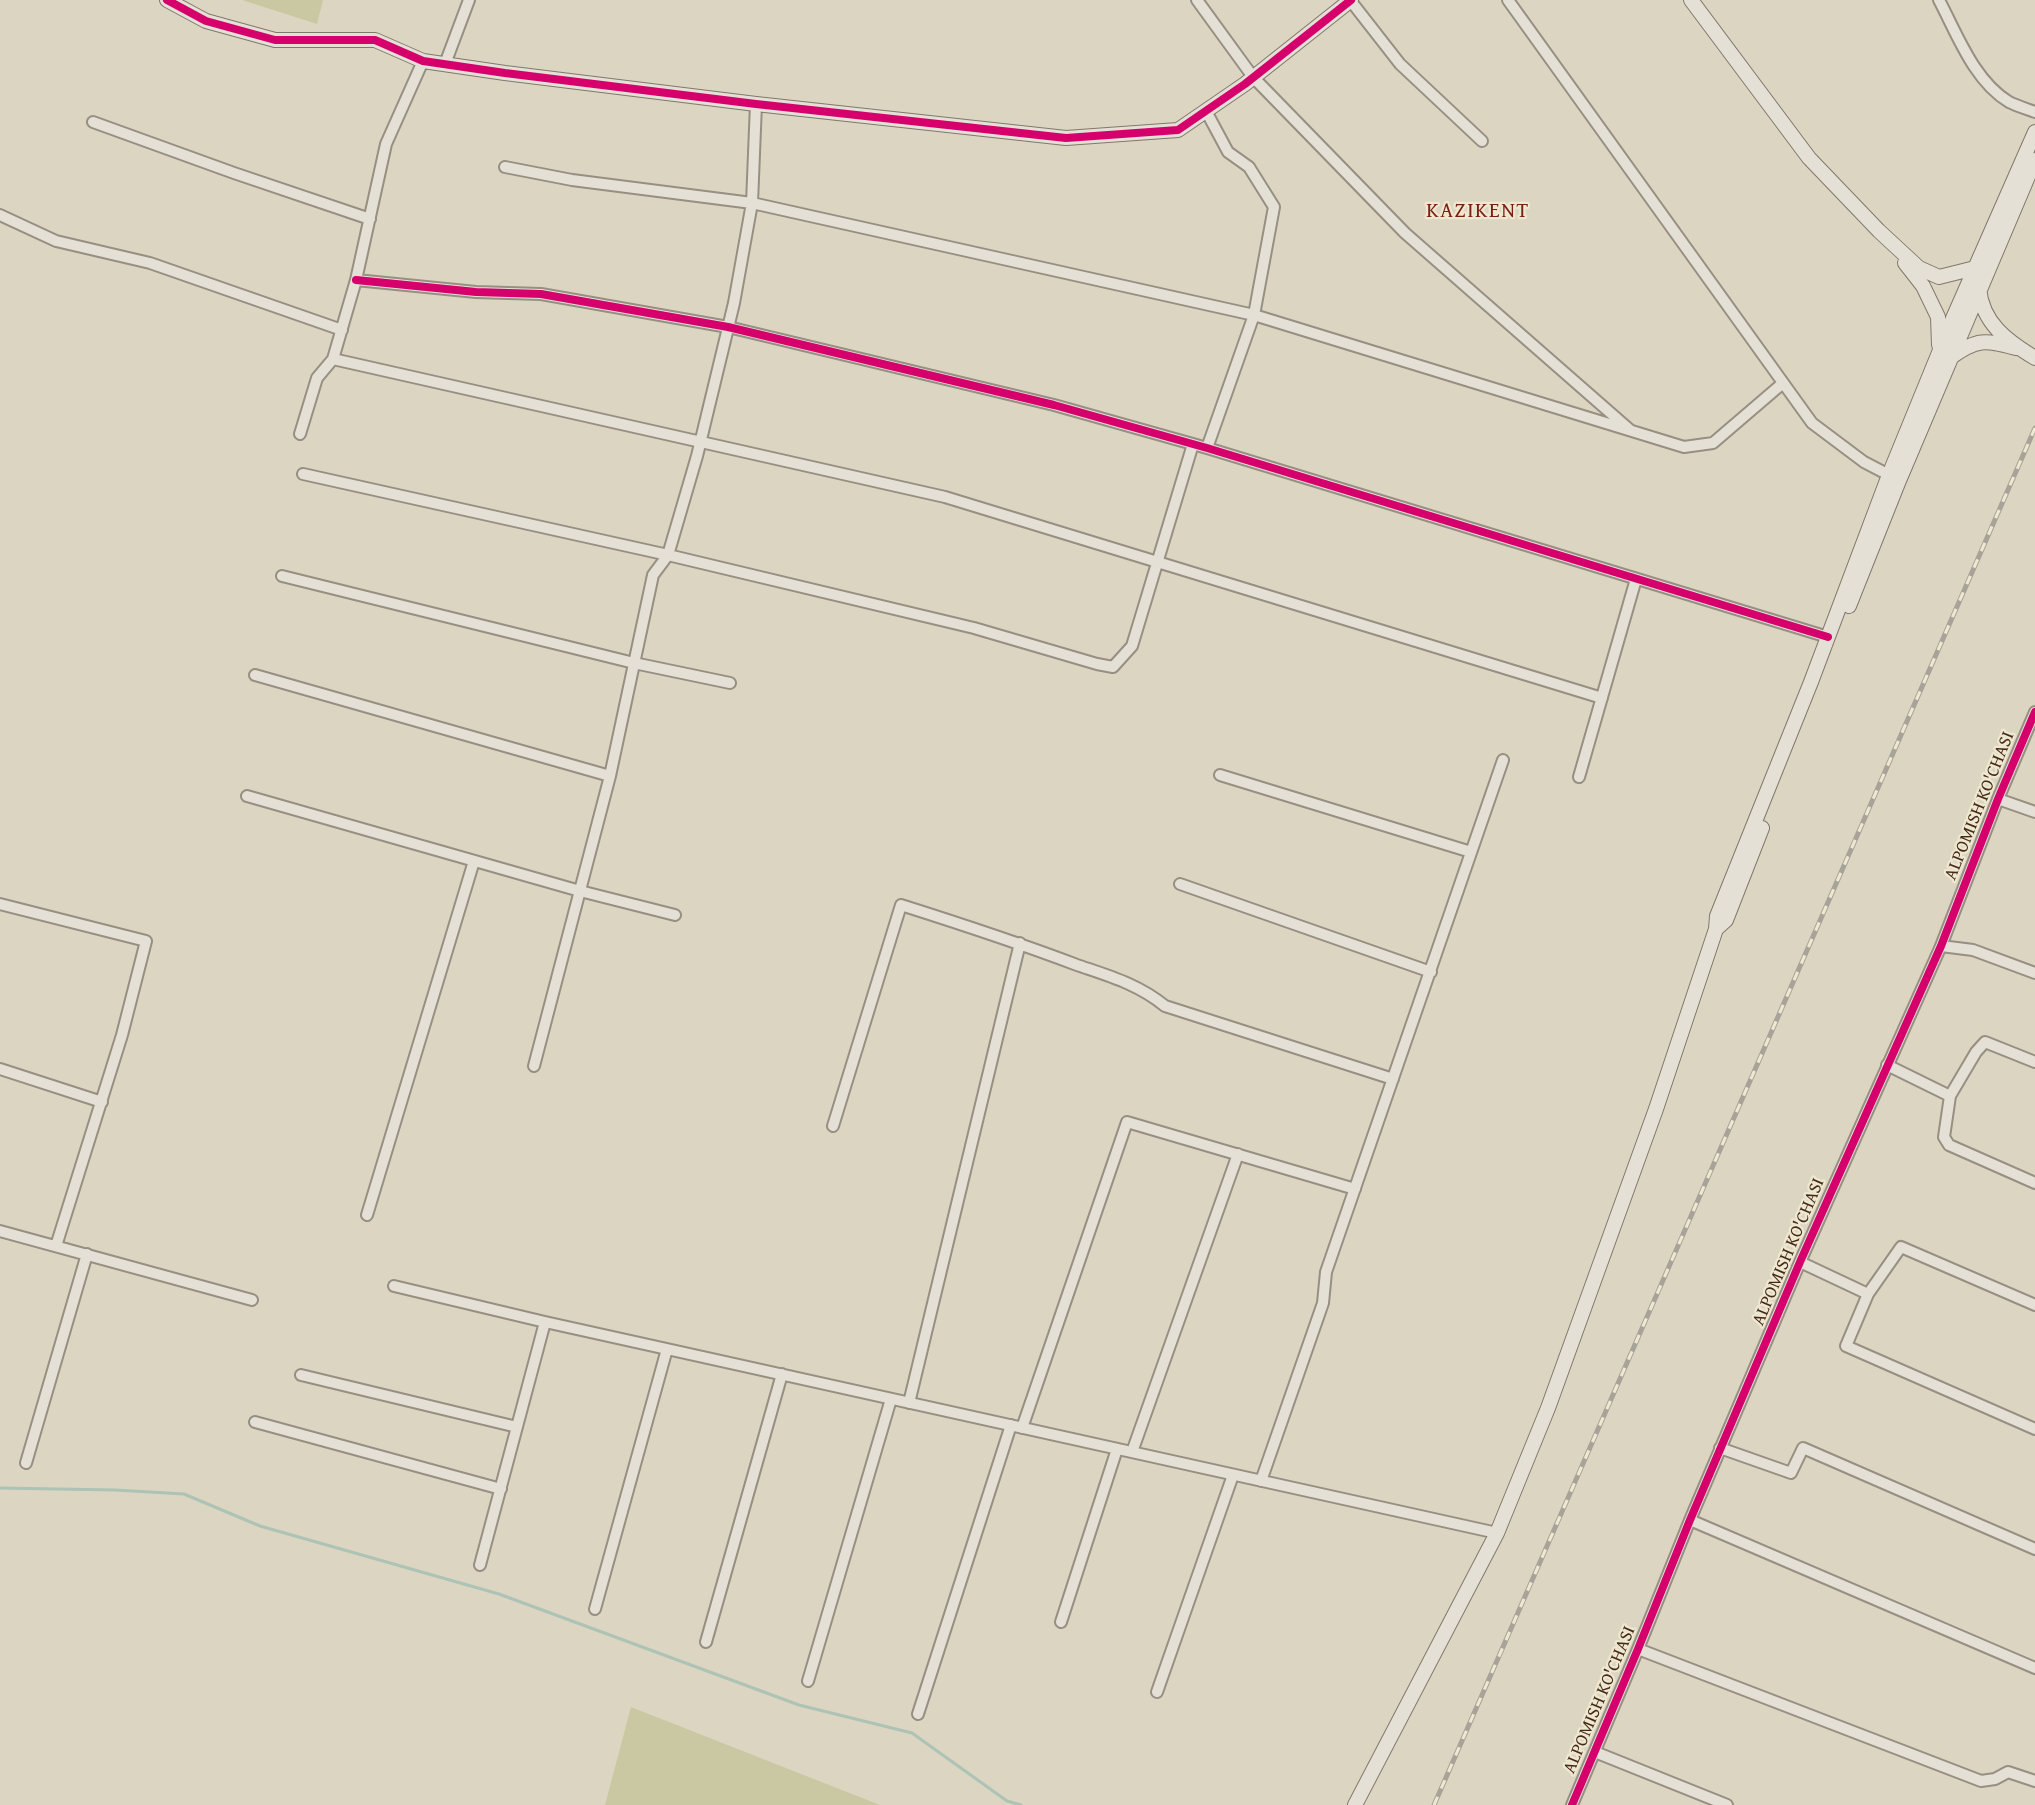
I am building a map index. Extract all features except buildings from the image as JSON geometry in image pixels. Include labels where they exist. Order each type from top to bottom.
[{"type":"main road","points":[[168,0],[206,21],[275,40],[375,40],[423,61],[756,104],[1066,138],[1178,130],[1252,77],[1350,0]]},
{"type":"main road","points":[[1691,0],[1809,158],[1879,231],[1919,268],[1939,276],[1975,268]]},
{"type":"main road","points":[[1716,929],[1726,920],[1889,504],[1975,268],[2035,132]]},
{"type":"main road","points":[[1355,1805],[1497,1533],[1548,1408],[1656,1109],[1716,929],[1716,916],[1828,637],[1889,475],[1979,288],[2035,160]]},
{"type":"main road","points":[[1879,231],[1923,286],[1938,317],[1945,355]]},
{"type":"main road","points":[[1979,288],[1981,305],[1994,326],[2020,349],[2035,358]]},
{"type":"main road","points":[[1945,355],[1987,340],[2020,349]]},
{"type":"street","points":[[446,64],[469,0]]},
{"type":"street","points":[[1197,0],[1252,77],[1405,233],[1632,433]]},
{"type":"street","points":[[1350,0],[1400,64],[1482,141]]},
{"type":"street","points":[[1508,0],[1812,423],[1864,462],[1889,475]]},
{"type":"street","points":[[1939,0],[1977,70],[1995,92],[2010,102],[2035,112]]},
{"type":"street","points":[[300,434],[317,378],[333,359],[342,330],[356,280],[386,144],[423,61]]},
{"type":"street","points":[[534,1066],[610,776],[653,575],[668,555],[700,443],[734,303],[752,203],[756,104]]},
{"type":"street","points":[[1206,111],[1228,152],[1249,167],[1274,207],[1254,315],[1207,448]]},
{"type":"street","points":[[93,122],[370,219]]},
{"type":"street","points":[[505,167],[572,180],[752,203],[1254,315],[1632,433],[1684,447],[1713,443],[1783,383]]},
{"type":"street","points":[[0,215],[56,241],[150,263],[342,330]]},
{"type":"street","points":[[356,280],[476,292],[541,294],[728,327],[1054,405],[1207,448],[1828,637]]},
{"type":"street","points":[[333,359],[945,497],[1602,698]]},
{"type":"street","points":[[303,474],[668,555],[974,628],[1113,667],[1132,646],[1193,444]]},
{"type":"street","points":[[282,576],[634,663],[730,683]]},
{"type":"street","points":[[1579,777],[1636,579]]},
{"type":"street","points":[[255,675],[610,776]]},
{"type":"street","name":"ALPOMISH KO'CHASI","points":[[1572,1805],[1720,1448],[1941,946],[1998,799],[2035,712]]},
{"type":"street","points":[[1261,1481],[1323,1303],[1326,1272],[1503,760]]},
{"type":"street","points":[[1220,775],[1471,852]]},
{"type":"street","points":[[247,796],[580,891],[675,915]]},
{"type":"street","points":[[1998,799],[2035,812]]},
{"type":"street","points":[[367,1215],[474,861]]},
{"type":"street","points":[[1180,884],[1431,972]]},
{"type":"street","points":[[0,904],[146,941],[123,1035],[56,1246]]},
{"type":"street","points":[[833,1126],[902,905],[1020,943],[1129,984],[1148,992],[1165,1006],[1393,1079]]},
{"type":"street","points":[[909,1402],[1020,943]]},
{"type":"street","points":[[1941,946],[1973,950],[2035,973]]},
{"type":"street","points":[[2035,1062],[1984,1042],[1950,1096],[1944,1137],[1949,1145],[2035,1183]]},
{"type":"street","points":[[1887,1065],[1950,1096]]},
{"type":"street","points":[[0,1069],[102,1102]]},
{"type":"street","points":[[918,1714],[1017,1426],[1127,1122],[1355,1189]]},
{"type":"street","points":[[1132,1452],[1238,1154]]},
{"type":"street","points":[[0,1231],[252,1300]]},
{"type":"street","points":[[2035,1305],[1901,1247],[1868,1294],[1846,1346],[2035,1429]]},
{"type":"street","points":[[26,1463],[87,1254]]},
{"type":"street","points":[[1800,1262],[1868,1294]]},
{"type":"street","points":[[394,1286],[545,1322],[1497,1533]]},
{"type":"street","points":[[480,1565],[545,1322]]},
{"type":"street","points":[[595,1609],[667,1349]]},
{"type":"street","points":[[706,1642],[782,1374]]},
{"type":"street","points":[[301,1375],[517,1427]]},
{"type":"street","points":[[808,1682],[891,1399]]},
{"type":"street","points":[[255,1422],[501,1489]]},
{"type":"street","points":[[1720,1448],[1791,1473],[1803,1448],[2035,1549]]},
{"type":"street","points":[[1061,1622],[1117,1449]]},
{"type":"street","points":[[1156,1692],[1233,1475]]},
{"type":"street","points":[[1690,1520],[2035,1668]]},
{"type":"street","points":[[1638,1649],[1981,1781],[1995,1779],[2008,1772],[2035,1780]]},
{"type":"street","points":[[1595,1752],[1727,1805]]},
{"type":"shaded area","points":[[242,0],[323,0],[317,24]]},
{"type":"shaded area","points":[[631,1707],[880,1805],[605,1805]]},
{"type":"waterway","points":[[0,1488],[184,1494],[260,1526],[499,1594],[799,1705],[912,1733],[1007,1801],[1021,1805]]},
{"type":"railway","points":[[1434,1805],[2035,428]]},
{"type":"cycle path","points":[[167,0],[206,21],[275,40],[375,40],[423,61],[505,73],[756,104],[1066,138],[1178,130],[1245,84],[1351,0]]},
{"type":"cycle path","points":[[356,280],[476,292],[541,294],[728,327],[1054,405],[1207,448],[1828,637]]},
{"type":"cycle path","points":[[1572,1805],[1800,1262],[1941,946],[1998,799],[2035,712]]},
{"type":"district","name":"KAZIKENT","points":[[1478,212]]}]
